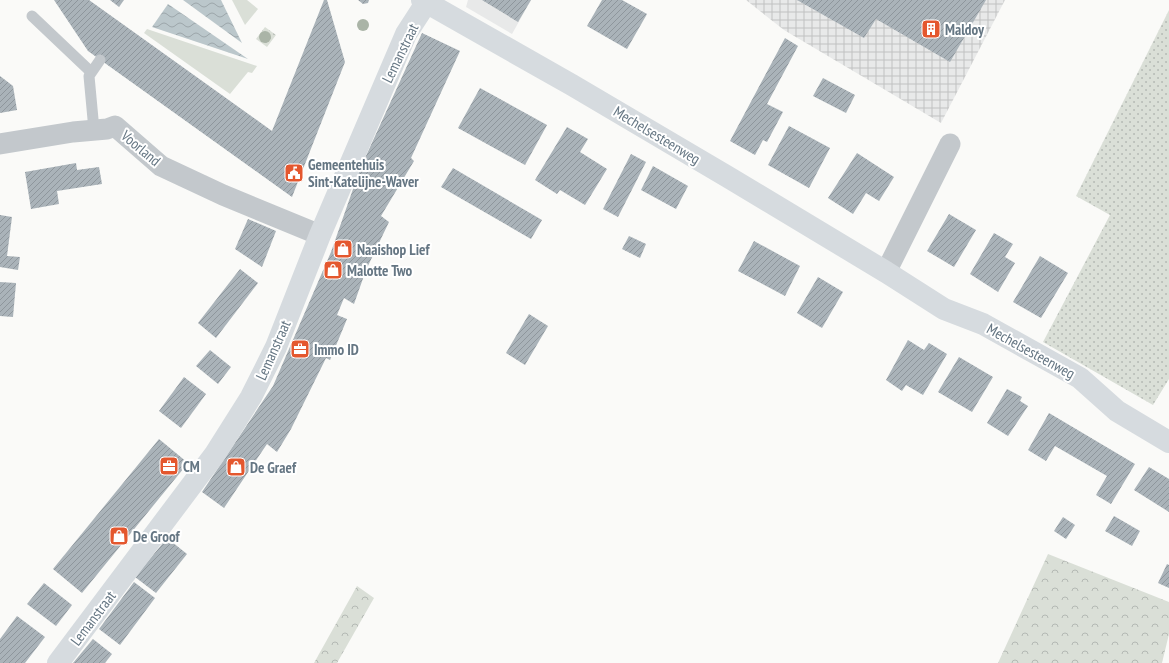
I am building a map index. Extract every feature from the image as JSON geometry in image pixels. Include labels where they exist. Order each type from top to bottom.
[{"type":"street","name":"Lemanstraat","points":[[58,663],[216,454],[251,397],[276,347],[320,234],[406,34],[433,3]]},
{"type":"street","name":"Mechelsesteenweg","points":[[433,3],[886,272],[944,309],[983,324],[1080,378],[1117,410],[1169,442]]},
{"type":"street","name":"Voorland","points":[[0,144],[107,129],[114,126],[161,166],[223,195],[320,234]]},
{"type":"street","points":[[886,272],[950,144]]},
{"type":"lane","points":[[32,16],[92,72]]},
{"type":"lane","points":[[94,130],[90,76],[100,60]]},
{"type":"shaded area","points":[[468,0],[531,0],[512,34],[466,7]]},
{"type":"shaded area","points":[[746,0],[1005,0],[941,123],[784,30]]},
{"type":"green space","points":[[232,0],[247,0],[258,9],[245,25]]},
{"type":"green space","points":[[1169,10],[1169,379],[1153,405],[1043,342],[1110,215],[1076,196]]},
{"type":"green space","points":[[265,27],[276,35],[267,47],[256,39]]},
{"type":"green space","points":[[147,29],[257,66],[252,73],[248,72],[230,94],[144,33]]},
{"type":"green space","points":[[1048,554],[1169,602],[1169,634],[1162,663],[998,663]]},
{"type":"green space","points":[[357,586],[374,598],[337,663],[314,663]]},
{"type":"water","points":[[183,0],[221,0],[242,43]]},
{"type":"water","points":[[168,4],[248,59],[152,27]]},
{"type":"building","points":[[54,0],[89,0],[272,131],[324,0],[327,0],[345,62],[292,197],[88,51]]},
{"type":"building","points":[[110,0],[124,0],[119,7]]},
{"type":"building","points":[[358,0],[369,0],[368,3],[363,4]]},
{"type":"building","points":[[482,0],[531,0],[518,22]]},
{"type":"building","points":[[602,0],[622,0],[647,14],[627,49],[587,26]]},
{"type":"building","name":"Maldoy","points":[[797,0],[986,0],[950,62],[876,19],[864,38]]},
{"type":"building","points":[[422,33],[460,51],[411,158],[414,161],[381,216],[389,222],[366,270],[354,304],[344,298],[337,315],[347,319],[330,360],[326,358],[291,429],[277,452],[267,444],[224,508],[202,492],[273,386],[331,252],[360,169]]},
{"type":"building","points":[[785,38],[798,46],[767,104],[783,112],[767,142],[763,140],[755,155],[730,141]]},
{"type":"building","points":[[0,76],[13,86],[17,110],[0,113]]},
{"type":"building","points":[[823,78],[855,95],[846,113],[813,96]]},
{"type":"building","points":[[480,88],[547,125],[525,165],[458,128]]},
{"type":"building","points":[[789,126],[830,148],[809,188],[768,165]]},
{"type":"building","points":[[567,127],[588,139],[580,152],[607,169],[585,205],[560,190],[557,194],[535,180]]},
{"type":"building","points":[[857,153],[894,177],[879,201],[866,193],[853,214],[828,198]]},
{"type":"building","points":[[631,154],[646,162],[618,217],[603,209]]},
{"type":"building","points":[[76,163],[77,170],[99,167],[102,184],[57,191],[59,204],[31,209],[25,172]]},
{"type":"building","points":[[653,166],[688,186],[676,209],[641,190]]},
{"type":"building","points":[[453,168],[542,220],[531,239],[441,187]]},
{"type":"building","points":[[949,214],[976,230],[954,267],[927,251]]},
{"type":"building","points":[[0,215],[12,217],[7,256],[20,257],[18,270],[0,267]]},
{"type":"building","points":[[248,219],[276,231],[262,267],[235,249]]},
{"type":"building","points":[[994,233],[1013,244],[1005,257],[1015,263],[998,292],[970,274]]},
{"type":"building","points":[[629,236],[646,244],[640,258],[622,249]]},
{"type":"building","points":[[754,241],[800,266],[785,296],[738,271]]},
{"type":"building","points":[[1040,256],[1068,273],[1041,318],[1013,302]]},
{"type":"building","points":[[240,269],[258,283],[216,338],[198,323]]},
{"type":"building","points":[[818,277],[843,292],[822,328],[797,313]]},
{"type":"building","points":[[0,282],[16,283],[13,317],[0,316]]},
{"type":"building","points":[[529,314],[548,326],[525,365],[506,353]]},
{"type":"building","points":[[908,340],[924,350],[929,343],[947,354],[923,395],[906,385],[902,391],[886,380]]},
{"type":"building","points":[[210,350],[231,367],[218,384],[196,366]]},
{"type":"building","points":[[959,357],[993,377],[972,412],[938,392]]},
{"type":"building","points":[[184,377],[206,394],[181,428],[159,411]]},
{"type":"building","points":[[1007,389],[1022,397],[1020,401],[1028,406],[1008,436],[987,423]]},
{"type":"building","points":[[1049,413],[1135,464],[1111,504],[1096,495],[1107,476],[1055,446],[1046,461],[1028,450]]},
{"type":"building","points":[[159,439],[188,463],[82,593],[53,569]]},
{"type":"building","points":[[1149,467],[1169,479],[1169,512],[1134,490]]},
{"type":"building","points":[[1114,516],[1140,531],[1132,546],[1105,531]]},
{"type":"building","points":[[1063,517],[1075,525],[1066,539],[1054,531]]},
{"type":"building","points":[[167,538],[187,554],[156,593],[135,577]]},
{"type":"building","points":[[1167,564],[1169,565],[1169,588],[1158,583]]},
{"type":"building","points":[[134,582],[155,598],[120,645],[99,629]]},
{"type":"building","points":[[44,583],[72,605],[56,626],[27,604]]},
{"type":"building","points":[[17,616],[45,637],[25,663],[0,663],[0,639]]},
{"type":"building","points":[[93,639],[112,654],[105,663],[73,663]]},
{"type":"place","name":"Maldoy","points":[[931,29]]},
{"type":"place","name":"Gemeentehuis Sint-Katelijne-Waver","points":[[294,173]]},
{"type":"place","name":"Naaishop Lief","points":[[343,249]]},
{"type":"place","name":"Malotte Two","points":[[333,270]]},
{"type":"place","name":"Immo ID","points":[[300,349]]},
{"type":"place","name":"CM","points":[[169,466]]},
{"type":"place","name":"De Graef","points":[[236,467]]},
{"type":"place","name":"De Groof","points":[[119,536]]}]
